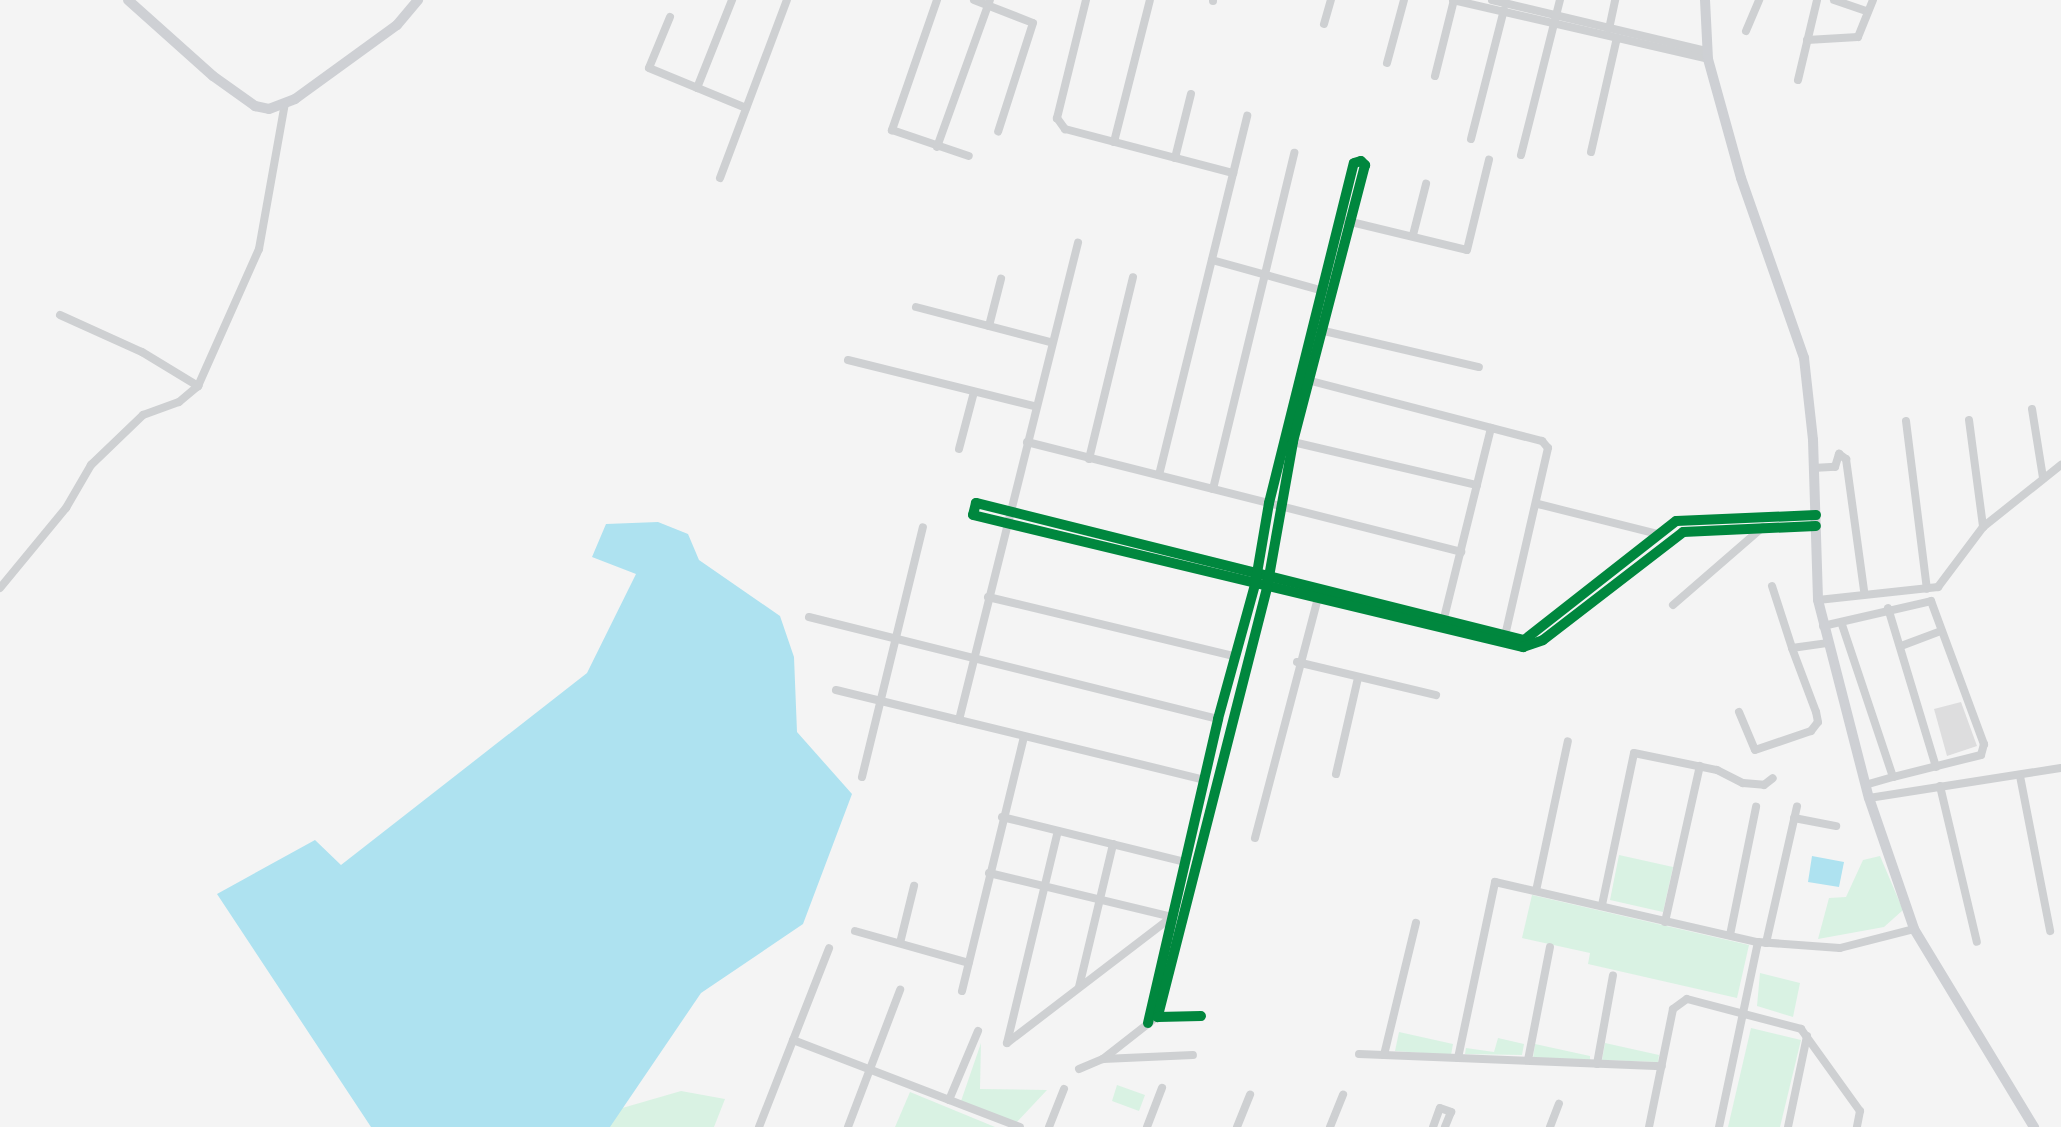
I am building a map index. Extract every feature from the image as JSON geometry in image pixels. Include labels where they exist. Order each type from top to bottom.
[{"type":"main road","points":[[128,0],[255,106],[285,103],[397,25],[418,0]]},
{"type":"main road","points":[[1705,0],[1707,55],[1741,178],[1804,358],[1813,468],[1818,600],[1865,785],[1914,929],[2034,1127]]},
{"type":"street","points":[[697,88],[732,0]]},
{"type":"street","points":[[720,178],[787,0]]},
{"type":"street","points":[[937,0],[892,130],[969,156]]},
{"type":"street","points":[[974,0],[989,2],[1029,19],[1034,29],[998,132]]},
{"type":"street","points":[[1086,0],[1057,118],[1065,129],[1233,173]]},
{"type":"street","points":[[1114,142],[1150,0]]},
{"type":"street","points":[[1324,24],[1331,0]]},
{"type":"street","points":[[1387,63],[1404,0]]},
{"type":"street","points":[[1435,76],[1454,0],[1505,5]]},
{"type":"street","points":[[1492,0],[1617,38],[1707,55]]},
{"type":"street","points":[[1521,155],[1560,0]]},
{"type":"street","points":[[1609,29],[1615,0]]},
{"type":"street","points":[[1746,31],[1759,0]]},
{"type":"street","points":[[1798,80],[1817,0]]},
{"type":"street","points":[[1834,0],[1866,11]]},
{"type":"street","points":[[1807,40],[1858,37],[1866,11],[1873,0]]},
{"type":"street","points":[[937,147],[989,2]]},
{"type":"street","points":[[1471,139],[1505,5]]},
{"type":"street","points":[[670,17],[649,68],[746,108]]},
{"type":"street","points":[[1555,20],[1609,29],[1707,55]]},
{"type":"street","points":[[1591,152],[1617,38]]},
{"type":"street","points":[[1175,158],[1191,94]]},
{"type":"street","points":[[0,588],[66,508],[91,465],[143,415],[179,402],[198,386],[259,249],[285,103]]},
{"type":"street","points":[[1159,475],[1247,116]]},
{"type":"street","points":[[1213,489],[1294,153]]},
{"type":"street","points":[[1345,220],[1467,250],[1489,160]]},
{"type":"street","points":[[1148,1023],[1203,780],[1256,581],[1269,503],[1323,291],[1345,220],[1365,165],[1361,161],[1354,163],[1345,220],[1333,294],[1293,442],[1268,584],[1158,1017]]},
{"type":"street","points":[[1413,235],[1426,184]]},
{"type":"street","points":[[959,720],[1034,406],[1078,243]]},
{"type":"street","points":[[1212,260],[1333,294]]},
{"type":"street","points":[[1089,459],[1133,276]]},
{"type":"street","points":[[989,326],[1001,279]]},
{"type":"street","points":[[916,307],[1051,342]]},
{"type":"street","points":[[60,315],[142,352],[198,386]]},
{"type":"street","points":[[1324,331],[1479,367]]},
{"type":"street","points":[[848,360],[1034,406]]},
{"type":"street","points":[[1311,381],[1542,441],[1548,448],[1538,504],[1505,636]]},
{"type":"street","points":[[959,449],[974,392]]},
{"type":"street","points":[[2032,409],[2043,478]]},
{"type":"street","points":[[1969,420],[1983,527]]},
{"type":"street","points":[[1906,421],[1927,589]]},
{"type":"street","points":[[1443,622],[1491,428]]},
{"type":"street","points":[[1027,442],[1461,552]]},
{"type":"street","points":[[1293,442],[1477,485]]},
{"type":"street","points":[[1813,468],[1835,467],[1839,454],[1846,459],[1864,592]]},
{"type":"street","points":[[1818,600],[1864,592],[1927,589],[1944,582],[1983,527],[2061,466]]},
{"type":"street","points":[[1256,581],[976,503],[973,515],[1005,524],[1268,584],[1524,640],[1676,521],[1816,521]]},
{"type":"street","points":[[1538,504],[1657,534]]},
{"type":"street","points":[[1268,584],[1317,601],[1531,647],[1683,532],[1816,521]]},
{"type":"street","points":[[862,777],[923,527]]},
{"type":"street","points":[[1673,605],[1762,527]]},
{"type":"street","points":[[1739,712],[1755,750],[1816,726],[1772,586]]},
{"type":"street","points":[[989,597],[1234,656]]},
{"type":"street","points":[[1255,838],[1297,662],[1317,601]]},
{"type":"street","points":[[1823,626],[1888,608],[1931,601],[1984,744],[1981,755],[1865,785]]},
{"type":"street","points":[[1888,608],[1936,767]]},
{"type":"street","points":[[809,617],[1218,719]]},
{"type":"street","points":[[1841,622],[1893,777]]},
{"type":"street","points":[[1901,646],[1941,631]]},
{"type":"street","points":[[1793,648],[1827,643]]},
{"type":"street","points":[[1297,662],[1436,695]]},
{"type":"street","points":[[1336,774],[1358,678]]},
{"type":"street","points":[[836,690],[1203,780]]},
{"type":"street","points":[[962,991],[1002,817],[1024,736]]},
{"type":"street","points":[[1536,891],[1568,741]]},
{"type":"street","points":[[1602,905],[1634,753],[1700,766],[1743,783],[1764,785],[1773,778]]},
{"type":"street","points":[[1665,922],[1700,766]]},
{"type":"street","points":[[1869,798],[2061,768]]},
{"type":"street","points":[[2020,776],[2050,931]]},
{"type":"street","points":[[1940,786],[1977,942]]},
{"type":"street","points":[[1719,1127],[1743,1014],[1797,806]]},
{"type":"street","points":[[1730,935],[1756,807]]},
{"type":"street","points":[[1002,817],[1185,862]]},
{"type":"street","points":[[1794,818],[1836,826]]},
{"type":"street","points":[[1058,831],[1007,1043],[1172,917]]},
{"type":"street","points":[[1079,987],[1113,844]]},
{"type":"street","points":[[989,873],[1172,917]]},
{"type":"street","points":[[1458,1058],[1495,882],[1762,942],[1840,948],[1914,929]]},
{"type":"street","points":[[900,943],[914,886]]},
{"type":"street","points":[[1384,1055],[1416,923]]},
{"type":"street","points":[[855,931],[969,963]]},
{"type":"street","points":[[1528,1060],[1550,947]]},
{"type":"street","points":[[759,1127],[829,948]]},
{"type":"street","points":[[1597,1064],[1614,975]]},
{"type":"street","points":[[848,1127],[900,990]]},
{"type":"street","points":[[1649,1127],[1677,1002],[1687,999],[1801,1029],[1860,1111],[1857,1127]]},
{"type":"street","points":[[1079,1069],[1103,1059],[1158,1017],[1201,1016]]},
{"type":"street","points":[[949,1100],[978,1031]]},
{"type":"street","points":[[1788,1127],[1807,1036]]},
{"type":"street","points":[[793,1040],[1020,1127]]},
{"type":"street","points":[[1359,1054],[1662,1066]]},
{"type":"street","points":[[1103,1059],[1193,1055]]},
{"type":"street","points":[[1049,1127],[1063,1088]]},
{"type":"street","points":[[1147,1127],[1162,1088]]},
{"type":"street","points":[[1237,1127],[1250,1094]]},
{"type":"street","points":[[1330,1127],[1343,1095]]},
{"type":"street","points":[[1550,1127],[1559,1104]]},
{"type":"street","points":[[1433,1127],[1440,1108],[1451,1112],[1445,1127]]},
{"type":"green space","points":[[1619,855],[1673,867],[1663,912],[1610,900]]},
{"type":"green space","points":[[1880,856],[1903,910],[1884,927],[1818,939],[1829,898],[1846,897],[1863,860]]},
{"type":"green space","points":[[1532,895],[1749,945],[1737,998],[1588,964],[1590,953],[1522,938]]},
{"type":"green space","points":[[1760,973],[1800,983],[1793,1017],[1757,1006]]},
{"type":"green space","points":[[1751,1028],[1801,1040],[1780,1127],[1728,1127]]},
{"type":"green space","points":[[1399,1032],[1453,1044],[1451,1055],[1395,1051]]},
{"type":"green space","points":[[1498,1038],[1524,1044],[1522,1055],[1465,1054],[1466,1048],[1494,1052]]},
{"type":"green space","points":[[981,1043],[980,1089],[1047,1090],[1015,1124],[960,1104]]},
{"type":"green space","points":[[1605,1043],[1659,1055],[1658,1062],[1602,1060]]},
{"type":"green space","points":[[1535,1044],[1590,1056],[1590,1060],[1533,1058]]},
{"type":"green space","points":[[1117,1085],[1145,1095],[1139,1111],[1112,1101]]},
{"type":"green space","points":[[681,1091],[725,1099],[714,1127],[603,1127],[612,1111]]},
{"type":"green space","points":[[910,1092],[995,1127],[895,1127]]},
{"type":"water","points":[[658,522],[688,534],[699,560],[780,616],[794,657],[797,732],[852,794],[803,924],[701,993],[610,1127],[371,1127],[217,894],[315,840],[341,865],[587,673],[636,574],[592,557],[606,524]]},
{"type":"water","points":[[1812,856],[1844,862],[1839,887],[1808,882]]},
{"type":"building","points":[[1961,702],[1977,746],[1947,756],[1934,709]]},
{"type":"cycle path","points":[[1148,1023],[1218,719],[1255,585],[1269,503],[1354,163],[1361,161],[1365,165],[1293,442],[1267,588],[1158,1017],[1201,1016]]},
{"type":"cycle path","points":[[1816,515],[1676,521],[1524,640],[976,503],[973,515],[1523,647],[1543,640],[1683,532],[1816,526]]}]
